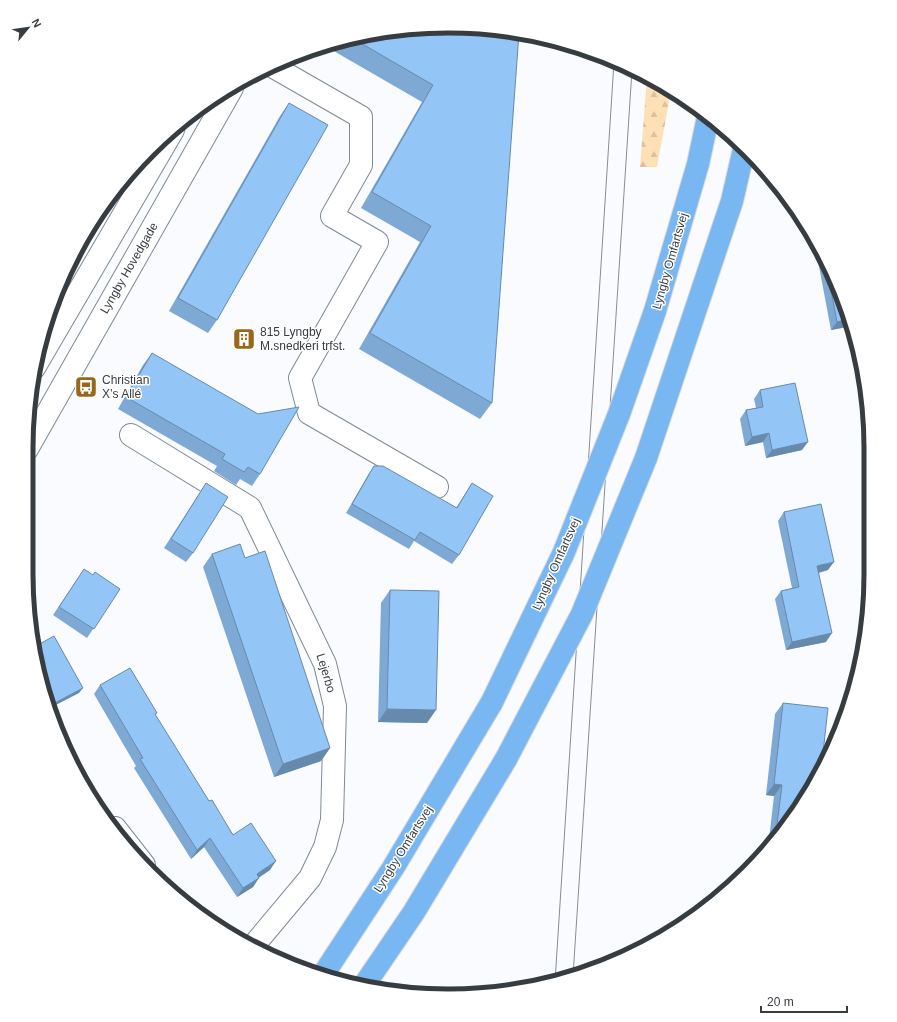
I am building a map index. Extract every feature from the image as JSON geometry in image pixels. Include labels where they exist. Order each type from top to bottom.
[{"type":"highway","name":"Lyngby Omfartsvej","points":[[326,970],[393,868],[492,702],[564,552],[619,414],[655,312],[698,164],[707,124]]},
{"type":"highway","points":[[367,981],[414,912],[506,760],[582,614],[646,458],[732,201],[742,156]]},
{"type":"street","points":[[279,70],[361,117],[361,165],[332,216],[377,242],[300,378],[309,413],[437,487]]},
{"type":"street","name":"Lyngby Hovedgade","points":[[33,437],[226,98]]},
{"type":"street","points":[[45,349],[163,148]]},
{"type":"street","points":[[97,260],[125,276]]},
{"type":"street","name":"Lejerbo","points":[[131,435],[250,508],[325,664],[335,706],[332,820],[325,847],[310,878],[257,942]]},
{"type":"green space","points":[[646,84],[670,97],[657,167],[640,167]]},
{"type":"building","points":[[448,33],[476,34],[519,39],[492,403],[370,333],[431,226],[372,192],[433,85],[360,43],[421,34]]},
{"type":"building","points":[[289,103],[328,125],[217,320],[178,298]]},
{"type":"building","points":[[830,285],[844,320],[837,322]]},
{"type":"building","points":[[152,353],[258,414],[299,407],[260,474],[248,467],[244,472],[222,459],[225,454],[126,397]]},
{"type":"building","points":[[795,383],[808,442],[772,450],[769,433],[752,437],[746,410],[763,407],[760,390]]},
{"type":"building","points":[[374,466],[383,466],[457,508],[472,483],[493,496],[459,555],[420,532],[415,540],[352,504]]},
{"type":"building","points":[[206,483],[228,497],[193,553],[171,539]]},
{"type":"building","points":[[821,504],[834,562],[817,566],[832,633],[792,642],[781,591],[799,587],[784,512]]},
{"type":"building","points":[[240,544],[245,558],[265,551],[330,748],[283,764],[212,554]]},
{"type":"building","points":[[84,569],[93,575],[95,572],[120,589],[94,629],[59,607]]},
{"type":"building","points":[[390,590],[439,591],[436,710],[387,709]]},
{"type":"building","points":[[54,636],[83,688],[54,703],[47,681],[39,644]]},
{"type":"building","points":[[130,668],[157,713],[155,714],[209,801],[212,800],[233,835],[251,823],[276,861],[257,874],[259,878],[243,888],[210,838],[197,850],[140,759],[143,758],[100,685]]},
{"type":"building","points":[[783,703],[828,708],[823,753],[794,804],[777,828],[782,785],[774,784]]},
{"type":"tram line","points":[[555,975],[614,68]]},
{"type":"tram line","points":[[573,970],[632,76]]},
{"type":"place","name":"815 Lyngby M.snedkeri trfst.","points":[[244,339]]},
{"type":"place","name":"Christian X’s Allé","points":[[86,387]]}]
